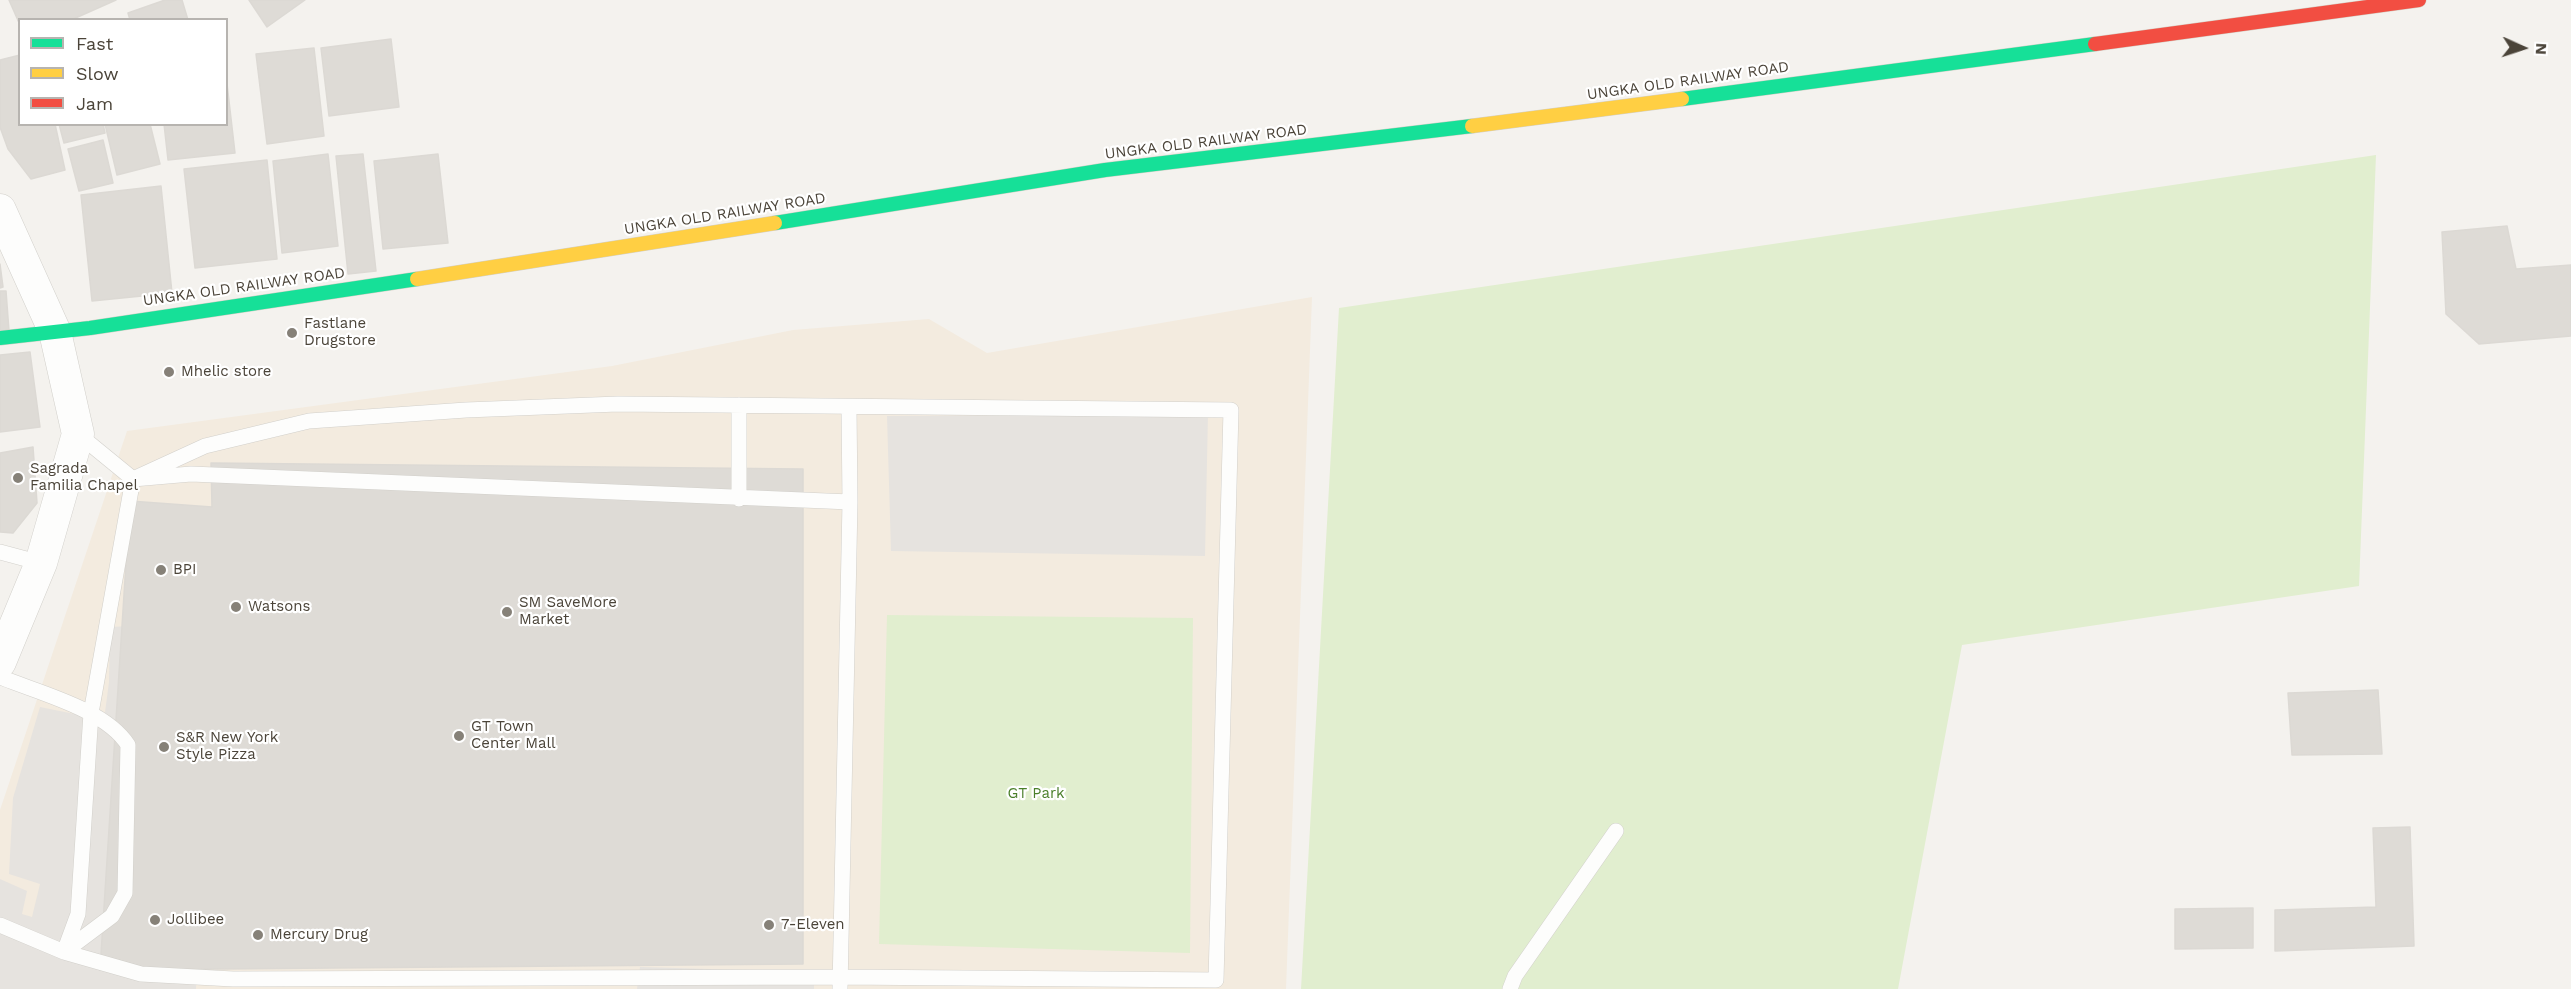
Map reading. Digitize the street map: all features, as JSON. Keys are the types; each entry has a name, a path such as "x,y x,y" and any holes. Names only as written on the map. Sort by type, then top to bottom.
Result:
{"street":[{"name":"UNGKA OLD RAILWAY ROAD","path":"0,338 55,332 528,262 1105,170 1614,108 2419,0"},
{"path":"0,210 55,332 78,434 41,563 0,662"}],"lane":[{"path":"0,925 64,952 141,974 233,979 840,983 1216,980 1231,410 618,404 466,410 309,421 206,446 133,479"},
{"path":"739,405 739,499"},
{"path":"840,983 849,408"},
{"path":"78,434 133,479 191,474 849,502"},
{"path":"64,952 78,914 91,713 133,479"},
{"path":"0,552 41,563"},
{"path":"0,677 91,713 122,736 128,745 125,893 112,916 64,952"},
{"path":"1510,989 1515,976 1616,831"}],"shaded area":[{"path":"1312,297 1286,989 0,989 0,810 127,431 612,366 793,330 929,319 987,353"},
{"path":"1208,414 1205,556 891,551 887,416"},
{"path":"131,626 197,965 196,989 0,989 0,879 27,891 22,914 32,917 40,884 9,874 13,798 40,707 104,720 109,682 110,627"},
{"path":"640,967 814,972 814,989 637,989"}],"green space":[{"path":"2376,155 2359,586 1962,645 1898,989 1301,989 1339,308"},
{"name":"GT Park","path":"887,615 1193,618 1190,953 879,944"}],"building":[{"path":"9,0 116,0 76,18 18,18 18,20"},
{"path":"165,0 182,0 187,18 129,18 128,13"},
{"path":"249,0 305,0 267,27"},
{"path":"391,39 399,107 329,116 321,48"},
{"path":"314,48 324,136 267,144 256,54"},
{"path":"18,56 18,126 55,126 65,170 31,179 8,149 0,127 0,60"},
{"path":"228,92 235,153 168,160 164,126 228,126"},
{"path":"60,126 103,126 105,133 64,143"},
{"path":"105,126 150,126 160,164 117,175"},
{"path":"103,140 113,183 79,191 68,149"},
{"path":"328,154 338,246 282,253 273,161"},
{"path":"363,154 376,271 348,274 336,156"},
{"path":"438,154 448,243 383,249 374,161"},
{"path":"267,160 277,259 195,268 184,169"},
{"path":"161,186 172,293 92,301 81,195"},
{"path":"2507,226 2516,269 2571,265 2571,336 2479,344 2446,314 2442,232"},
{"path":"0,264 3,287 0,288"},
{"path":"0,291 6,291 9,331 0,332"},
{"path":"30,352 40,427 0,432 0,355"},
{"name":"Sagrada Familia Chapel","path":"33,447 37,503 13,533 0,532 0,453"},
{"name":"GT Town Center Mall","path":"211,463 803,469 803,964 100,970 130,501 212,507"},
{"path":"2378,690 2382,754 2292,755 2288,693"},
{"path":"2410,827 2414,946 2275,951 2275,910 2376,907 2373,828"},
{"path":"2253,908 2253,948 2175,949 2175,909"}],"traffic: fast":[{"path":"1682,99 2095,44"},
{"path":"775,223 1105,170 1472,126"},
{"path":"0,338 90,328 417,279"}],"traffic: slow":[{"path":"1472,126 1682,99"},
{"path":"417,279 775,223"}],"traffic: jam":[{"path":"2095,44 2419,0"}],"place":[{"name":"Fastlane Drugstore","path":"292,333"},
{"name":"Mhelic store","path":"169,372"},
{"name":"Sagrada Familia Chapel","path":"18,478"},
{"name":"BPI","path":"161,570"},
{"name":"Watsons","path":"236,607"},
{"name":"SM SaveMore Market","path":"507,612"},
{"name":"GT Town Center Mall","path":"459,736"},
{"name":"S&R New York Style Pizza","path":"164,747"},
{"name":"Jollibee","path":"155,920"},
{"name":"7-Eleven","path":"769,925"},
{"name":"Mercury Drug","path":"258,935"}]}
